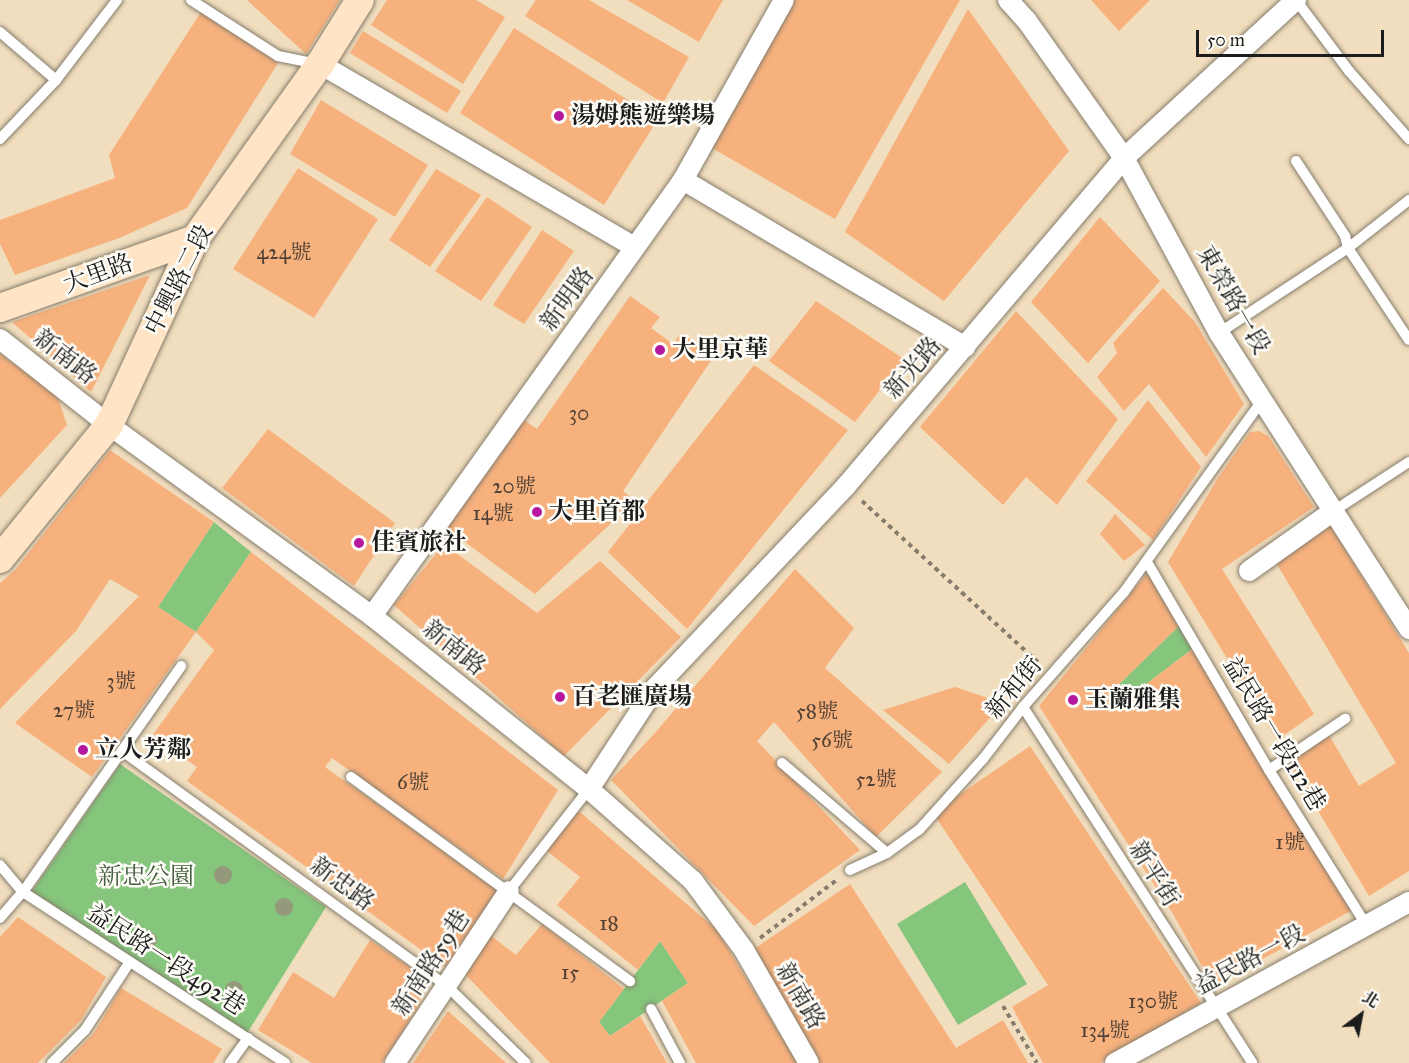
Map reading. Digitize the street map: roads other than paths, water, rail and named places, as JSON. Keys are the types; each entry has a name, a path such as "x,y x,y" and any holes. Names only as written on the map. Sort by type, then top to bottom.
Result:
{"street":[{"name":"中興路二段","path":"0,559 109,425 195,239 320,64 360,0"},
{"name":"新明路","path":"372,615 683,180 784,0"},
{"name":"東榮路一段","path":"1008,0 1028,21 1124,158 1219,333 1264,399 1332,512 1409,628"},
{"name":"新光路","path":"589,789 655,688 846,486 1124,158 1296,0"},
{"path":"320,64 635,247"},
{"path":"683,180 965,347"},
{"name":"大里路","path":"0,308 195,239"},
{"name":"新南路","path":"0,339 109,425 372,615 589,789 693,881 744,950 809,1063"},
{"path":"1249,571 1332,512"},
{"name":"新南路59巷","path":"396,1063 509,891"},
{"name":"益民路一段","path":"1115,1063 1409,902"}],"lane":[{"path":"0,139 56,80 117,0"},
{"path":"191,0 278,56 320,64"},
{"path":"1296,0 1349,71 1409,139"},
{"path":"0,32 56,80"},
{"path":"1296,161 1345,236 1348,248 1409,340"},
{"path":"1219,333 1348,248 1409,200"},
{"name":"新和街","path":"850,870 887,853 919,830 983,759 1023,707 1147,562 1264,399"},
{"path":"1332,512 1409,462"},
{"name":"益民路一段112巷","path":"1147,562 1269,770 1367,926"},
{"path":"0,918 23,892 181,666"},
{"name":"新平街","path":"1023,707 1252,1063"},
{"path":"1269,770 1345,719"},
{"name":"新忠路","path":"122,751 447,986 526,1063"},
{"path":"782,763 887,853"},
{"path":"351,777 630,981"},
{"name":"新南路59巷","path":"509,891 589,789"},
{"name":"益民路一段492巷","path":"0,865 23,892 285,1063"},
{"path":"52,1063 85,1030 129,963"},
{"path":"651,1009 680,1063"},
{"path":"230,1063 248,1038"}],"place":[{"name":"湯姆熊遊樂場","path":"559,116"},
{"name":"大里京華","path":"660,350"},
{"name":"大里首都","path":"537,512"},
{"name":"佳賓旅社","path":"359,543"},
{"name":"百老匯廣場","path":"560,697"},
{"name":"玉蘭雅集","path":"1073,700"},
{"name":"立人芳鄰","path":"83,750"}],"park label":[{"name":"新忠公園","path":"146,877"}]}
